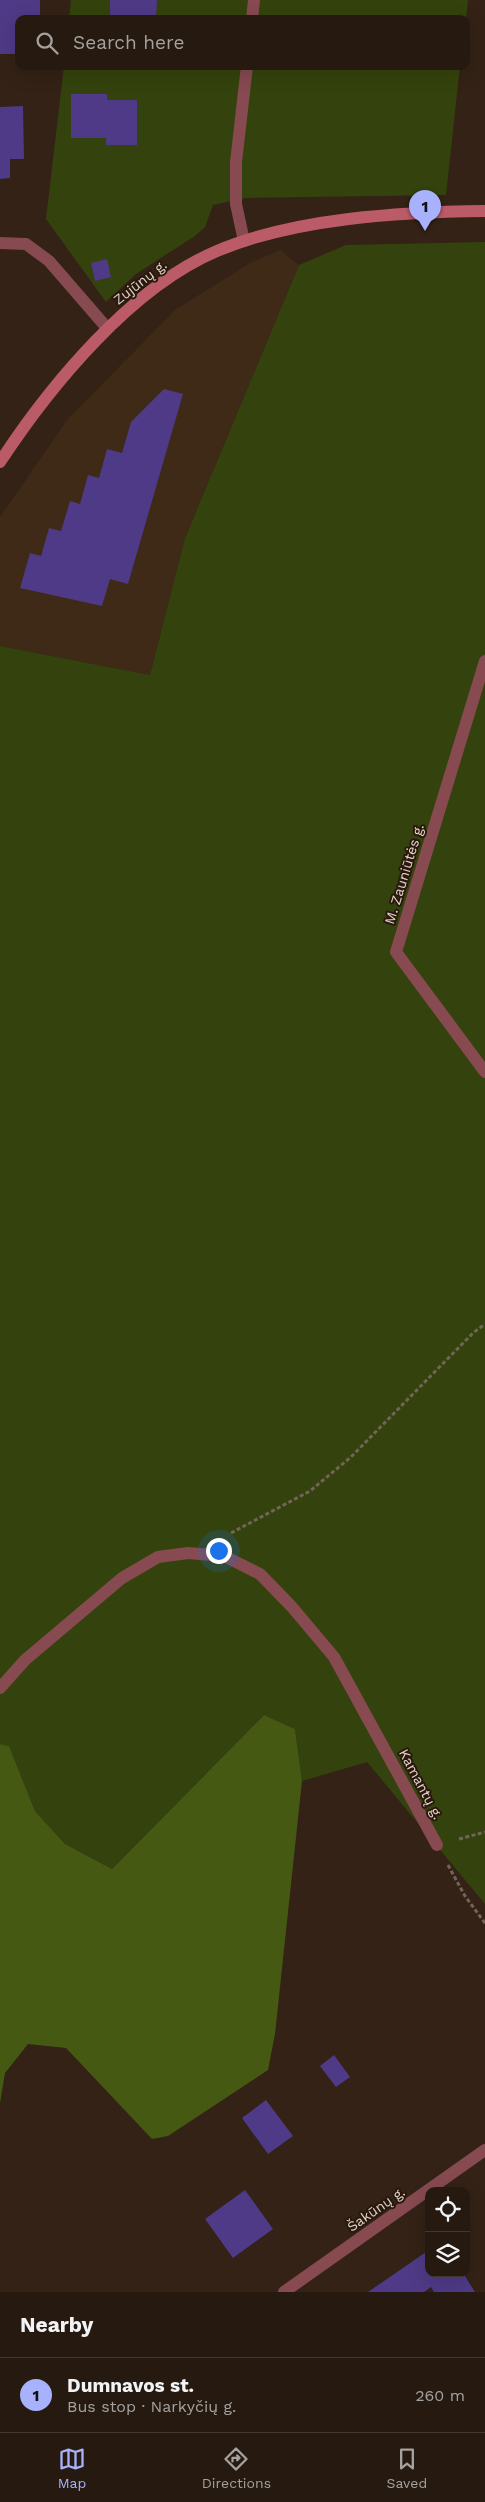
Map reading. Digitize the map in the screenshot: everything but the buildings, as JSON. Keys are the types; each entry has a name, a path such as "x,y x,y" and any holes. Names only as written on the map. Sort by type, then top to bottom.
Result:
{"main road":[{"name":"Zujūnų g.","path":"0,462 50,396 107,328 172,274 216,251 290,228 359,218 485,211"}],"street":[{"path":"252,15 254,0"},
{"path":"244,241 236,204 236,162 247,70"},
{"path":"0,243 26,244 50,261 107,328"},
{"name":"M. Zauniūtės g.","path":"485,661 396,952 485,1072"},
{"name":"Kamantų g.","path":"0,1688 25,1660 122,1578 158,1557 188,1553 224,1556 260,1574 292,1607 334,1657 437,1845"},
{"name":"Šakūnų g.","path":"284,2292 485,2150"}],"path":[{"path":"230,1534 310,1491 351,1457 473,1333 485,1324"},
{"path":"437,1845 465,1896 485,1923"}],"shaded area":[{"path":"280,250 299,265 185,538 150,675 0,646 0,517 67,420 175,310 250,263"}],"green space":[{"path":"71,0 468,0 466,15 69,15"},
{"path":"64,70 460,70 446,195 245,198 213,205 205,227 195,236 136,274 106,302 46,219"},
{"path":"485,242 485,1904 367,1762 302,1781 295,1729 264,1715 112,1869 65,1844 35,1811 9,1746 0,1744 0,646 150,675 185,538 299,265 346,245"},
{"path":"264,1715 295,1729 302,1781 275,2034 268,2070 168,2136 152,2139 66,2048 28,2044 5,2073 0,2103 0,1744 9,1746 35,1811 65,1844 112,1869"}],"place":[{"name":"Dumnavos st.","path":"425,231"}]}
